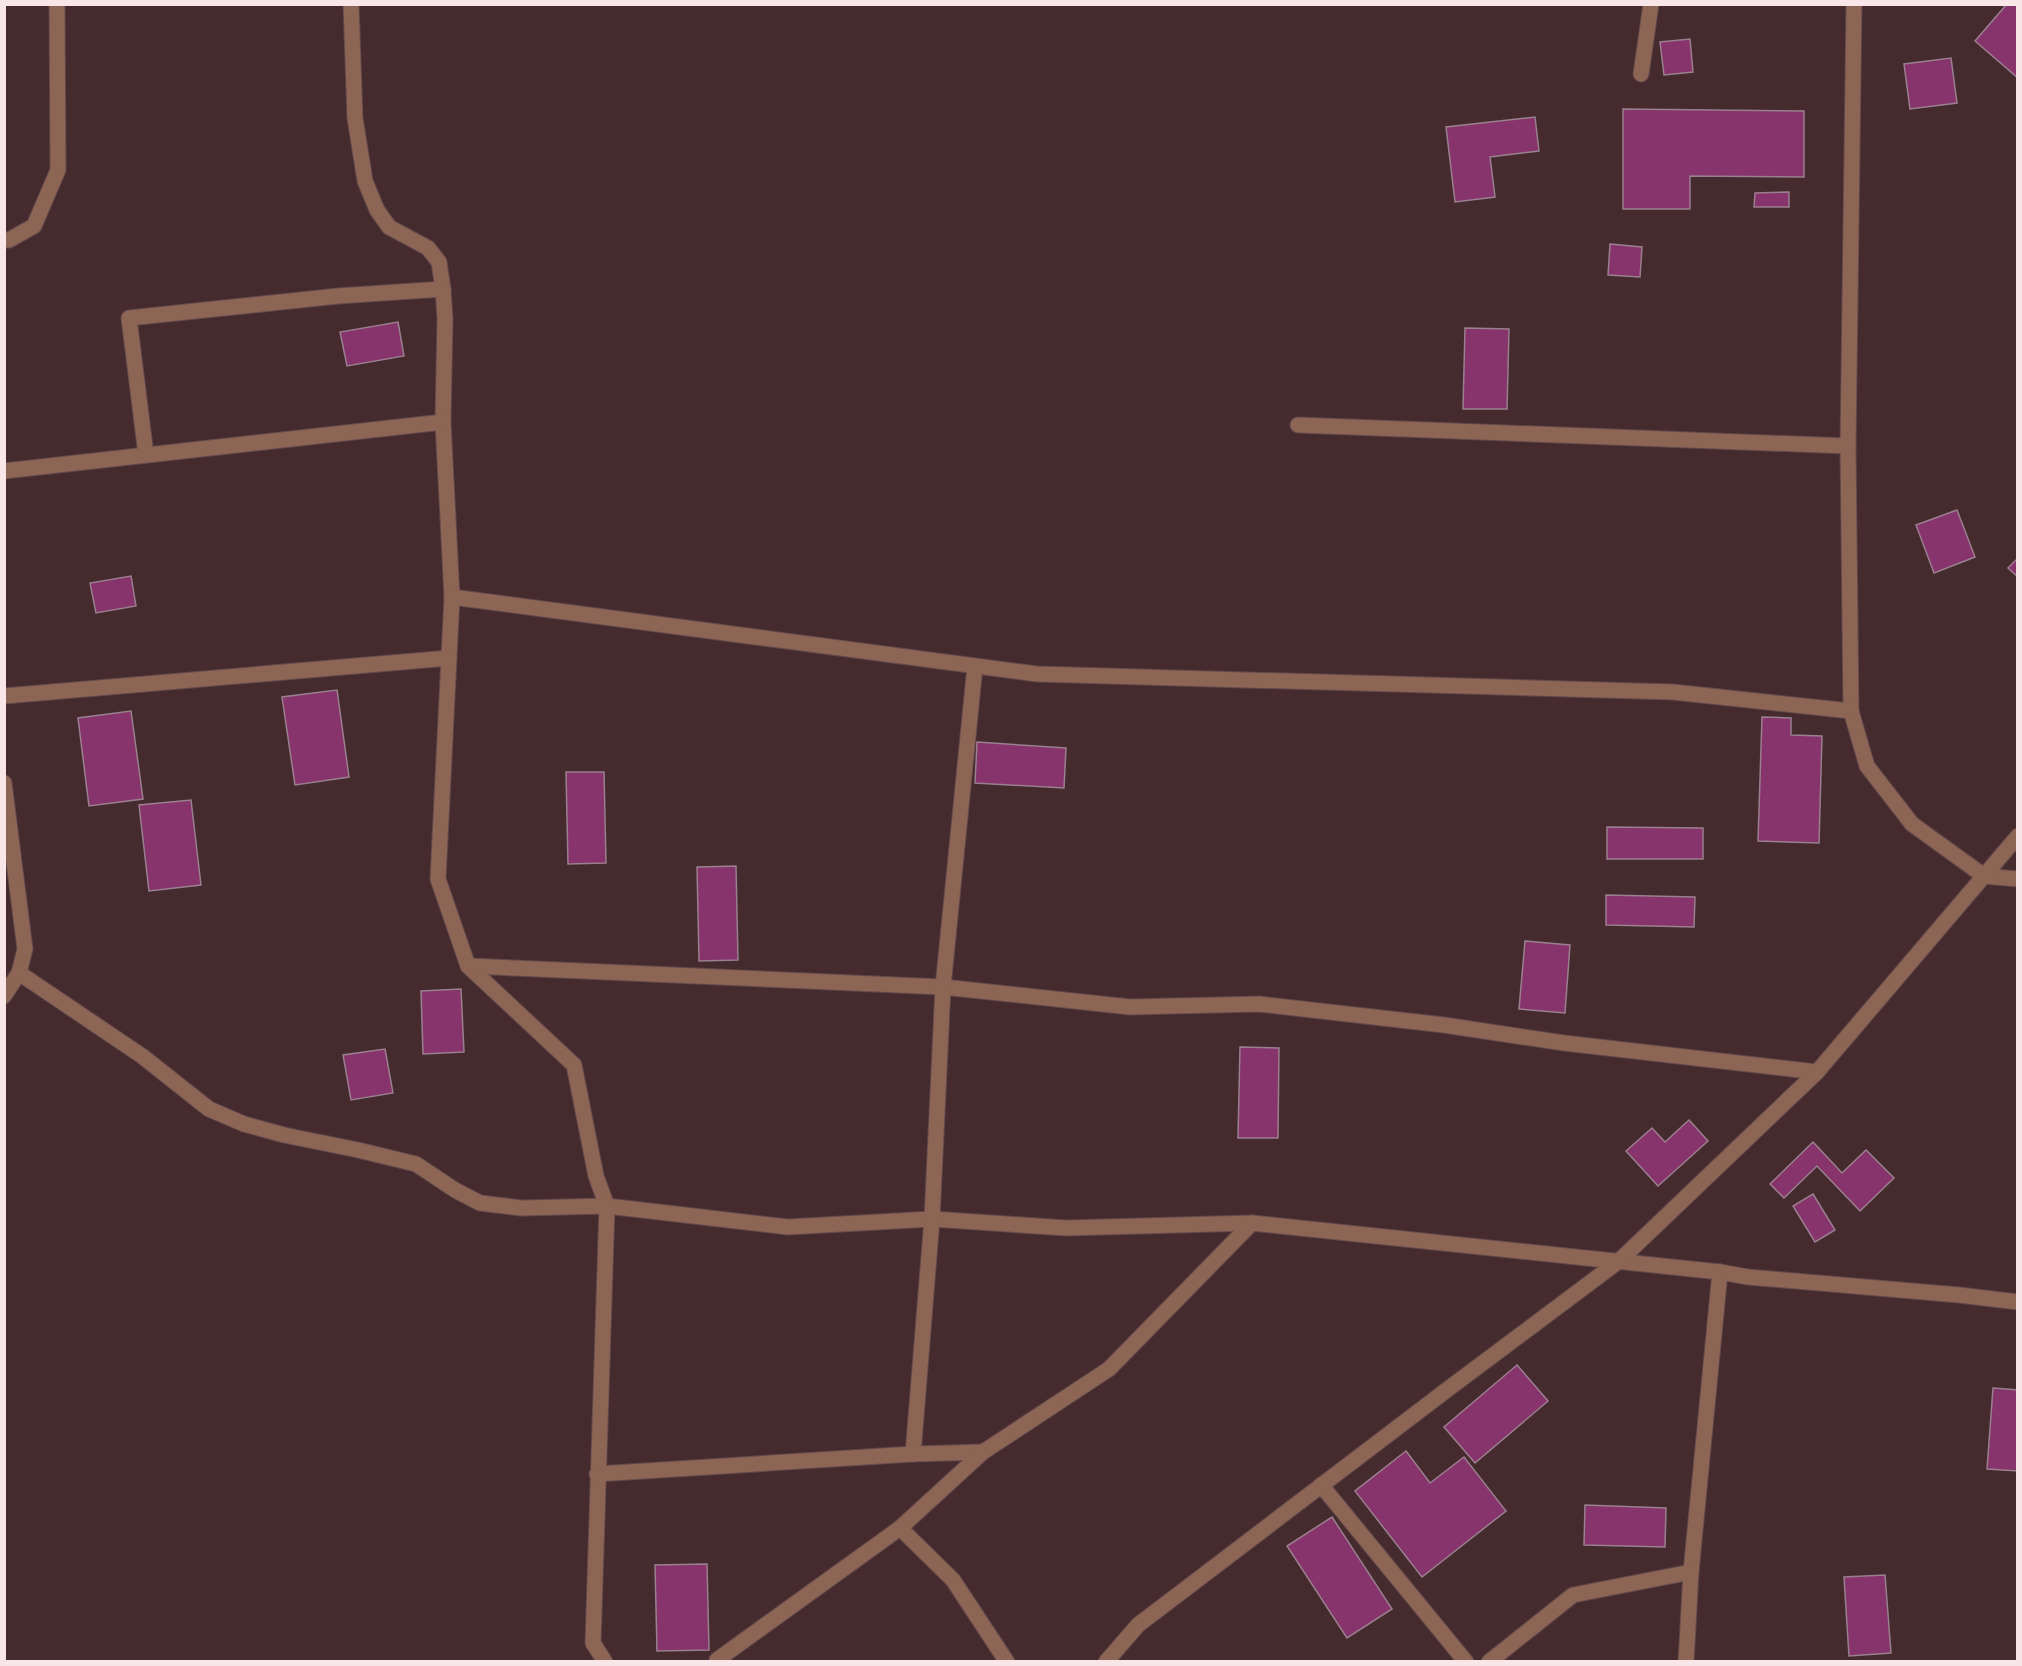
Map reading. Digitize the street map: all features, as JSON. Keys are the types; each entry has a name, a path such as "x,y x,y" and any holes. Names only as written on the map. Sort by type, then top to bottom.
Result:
{"street":[{"path":"4,240 9,240 34,226 58,170 57,4"},
{"path":"351,4 356,118 365,182 377,210 388,227 428,248 439,261 443,289 445,320 443,422 452,597 438,879 468,966 574,1065 596,1176 607,1206 593,1643 605,1662"},
{"path":"1641,74 1651,4"},
{"path":"1854,4 1848,446 1851,711 1867,766 1912,824 1984,876 2018,879"},
{"path":"146,455 129,318 338,296 443,289"},
{"path":"4,471 443,422"},
{"path":"1298,425 1848,446"},
{"path":"452,597 1049,674 1673,692 1851,711"},
{"path":"4,696 449,658"},
{"path":"913,1454 932,1219 943,987 975,666"},
{"path":"4,783 25,949 19,973 4,996"},
{"path":"1106,1662 1138,1625 1619,1262 1817,1072 2018,836"},
{"path":"468,966 943,987 1130,1007 1259,1004 1444,1025 1564,1043 1817,1072"},
{"path":"19,973 142,1056 209,1109 244,1124 284,1135 416,1164 454,1190 480,1203 521,1208 607,1206 788,1227 932,1219 1066,1228 1252,1223 1719,1272 1748,1277 2018,1302"},
{"path":"714,1661 900,1528 983,1452 1108,1369 1252,1223"},
{"path":"1686,1662 1691,1572 1719,1272"},
{"path":"597,1474 913,1454 983,1452"},
{"path":"1321,1485 1466,1662"},
{"path":"900,1528 953,1580 1007,1662"},
{"path":"1489,1662 1573,1595 1691,1572"}],"building":[{"path":"2007,4 2018,4 2018,78 1975,41"},
{"path":"1690,39 1693,72 1664,75 1660,42"},
{"path":"1951,58 1957,103 1910,109 1904,64"},
{"path":"1623,109 1804,111 1804,177 1690,176 1690,209 1623,209"},
{"path":"1535,117 1539,151 1490,157 1495,197 1455,202 1446,127"},
{"path":"1789,192 1789,207 1754,207 1755,193"},
{"path":"1610,244 1642,247 1640,277 1608,275"},
{"path":"398,322 404,356 347,366 340,332"},
{"path":"1465,328 1509,329 1507,409 1463,409"},
{"path":"1957,510 1975,557 1934,573 1916,525"},
{"path":"2018,558 2018,577 2008,568"},
{"path":"131,576 136,606 96,613 90,583"},
{"path":"337,690 349,777 295,785 282,697"},
{"path":"131,711 143,799 89,806 78,718"},
{"path":"1762,717 1791,718 1791,735 1822,736 1819,843 1758,841"},
{"path":"977,742 1066,748 1064,788 975,783"},
{"path":"566,772 604,772 606,863 568,864"},
{"path":"191,800 201,885 149,891 139,805"},
{"path":"1607,827 1703,828 1703,859 1607,859"},
{"path":"736,866 738,960 699,961 697,867"},
{"path":"1606,895 1695,897 1694,927 1606,925"},
{"path":"1525,941 1570,945 1565,1013 1519,1009"},
{"path":"461,989 464,1052 423,1054 421,991"},
{"path":"1240,1047 1279,1048 1278,1138 1238,1138"},
{"path":"385,1049 393,1093 351,1100 343,1055"},
{"path":"1689,1120 1708,1141 1658,1186 1626,1151 1652,1128 1665,1142"},
{"path":"1813,1142 1842,1173 1866,1150 1894,1178 1860,1211 1817,1166 1784,1198 1770,1184"},
{"path":"1813,1194 1835,1230 1815,1242 1793,1206"},
{"path":"1517,1365 1548,1401 1475,1463 1444,1427"},
{"path":"1993,1388 2018,1390 2018,1471 1987,1469"},
{"path":"1406,1451 1430,1483 1464,1457 1506,1511 1422,1577 1355,1491"},
{"path":"1585,1505 1666,1508 1665,1547 1584,1545"},
{"path":"1332,1517 1392,1609 1347,1638 1287,1546"},
{"path":"707,1564 709,1650 657,1651 655,1565"},
{"path":"1885,1575 1891,1653 1849,1656 1844,1577"}]}
